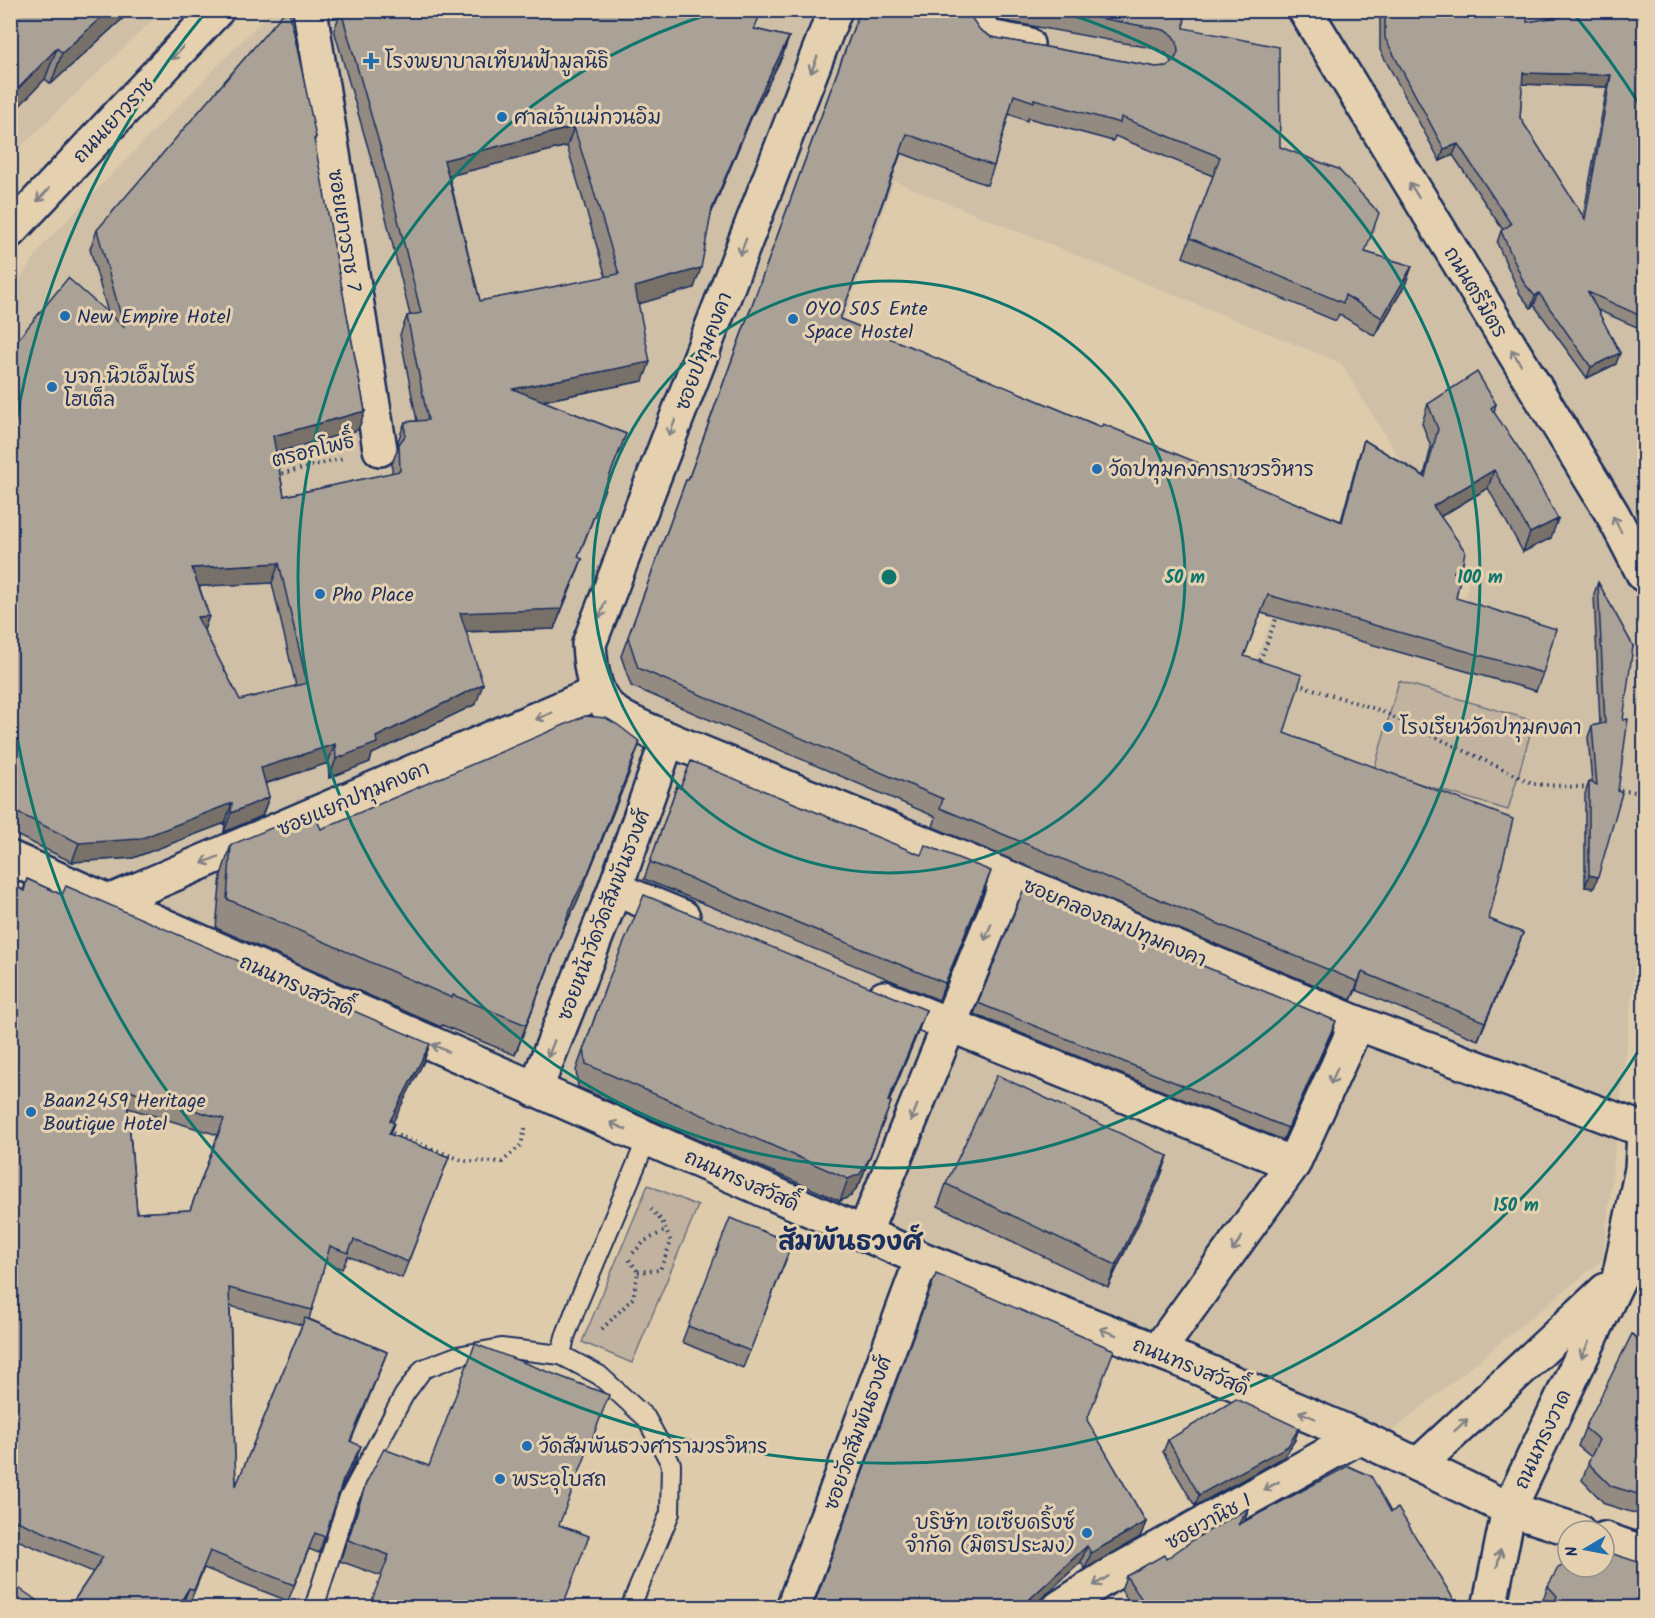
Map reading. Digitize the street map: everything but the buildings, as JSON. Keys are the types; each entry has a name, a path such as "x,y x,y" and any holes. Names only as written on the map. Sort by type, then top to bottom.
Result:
{"street":[{"name":"ถนนเยาวราช","path":"10,231 217,10"},
{"name":"ซอยเยาวราช 7","path":"310,10 380,449"},
{"name":"ซอยปทุมคงคา","path":"597,693 590,670 589,644 835,10"},
{"path":"974,10 974,18 988,37 1059,50"},
{"name":"ถนนตรีมิตร","path":"1305,10 1613,515 1644,575"},
{"name":"ซอยคลองถมปทุมคงคา","path":"597,693 610,710 668,739 1357,1023 1644,1132"},
{"name":"ซอยแยกปทุมคงคา","path":"110,903 597,693"},
{"name":"ซอยหน้าวัดวัดสัมพันธวงศ์","path":"535,1090 615,889 668,739"},
{"name":"ถนนทรงสวัสดิ์","path":"10,858 922,1259 1158,1351 1359,1437 1509,1509 1556,1524"},
{"path":"864,1234 1009,878"},
{"path":"615,889 710,928"},
{"path":"852,985 1293,1164"},
{"path":"1158,1351 1293,1164 1357,1023"},
{"name":"ถนนทรงวาด","path":"1489,1608 1509,1509 1619,1278 1643,1170 1644,1132"},
{"name":"ซอยวัดสัมพันธวงศ์","path":"793,1608 922,1259"},
{"path":"1418,1464 1619,1278"},
{"name":"ซอยวานิช 1","path":"1059,1608 1105,1578 1359,1437"},
{"path":"1616,1543 1644,1552"}],"lane":[{"path":"561,1355 578,1303 647,1139"},
{"path":"314,1608 348,1500 398,1406 423,1369 457,1356 501,1348 561,1355 598,1375 646,1418 671,1464 670,1513 630,1608"}],"path":[{"name":"ตรอกโพธิ์","path":"276,476 380,449"},
{"path":"1256,671 1280,611"},
{"path":"1289,682 1379,711 1534,784 1591,788"},
{"path":"1614,790 1636,792"},
{"path":"376,1126 465,1161 502,1162 521,1145 535,1090"},
{"path":"625,1192 642,1199 662,1221 672,1242 660,1270 638,1272"},
{"path":"628,1258 645,1241 666,1230"}],"shaded area":[{"path":"11,11 162,11 11,156"},
{"path":"271,11 1644,11 1644,859 1641,912 1603,1259 1391,1432 983,1270 244,948 11,840 11,292 44,244","holes":["894,181 1341,363 1470,575 1464,608 1297,559 1191,817 726,638"]},
{"path":"1399,681 1534,721 1508,810 1374,770"},
{"path":"648,1185 698,1206 632,1363 582,1342"}],"place":[{"name":"โรงพยาบาลเทียนฟ้ามูลนิธิ","path":"371,61"},
{"name":"ศาลเจ้าแม่กวนอิม","path":"502,117"},
{"name":"New Empire Hotel","path":"65,316"},
{"name":"OYO 505 Ente Space Hostel","path":"793,319"},
{"name":"บจก.นิวเอ็มไพร์ โฮเต็ล","path":"52,387"},
{"name":"วัดปทุมคงคาราชวรวิหาร","path":"1097,469"},
{"name":"Pho Place","path":"320,594"},
{"name":"โรงเรียนวัดปทุมคงคา","path":"1388,727"},
{"name":"Baan2459 Heritage Boutique Hotel","path":"31,1112"},
{"name":"วัดสัมพันธวงศารามวรวิหาร","path":"527,1446"},
{"name":"พระอุโบสถ","path":"500,1479"},
{"name":"บริษัท เอเซียดริ้งซ์ จำกัด (มิตรประมง)","path":"1087,1533"}],"district":[{"name":"สัมพันธวงศ์","path":"850,1241"}]}
